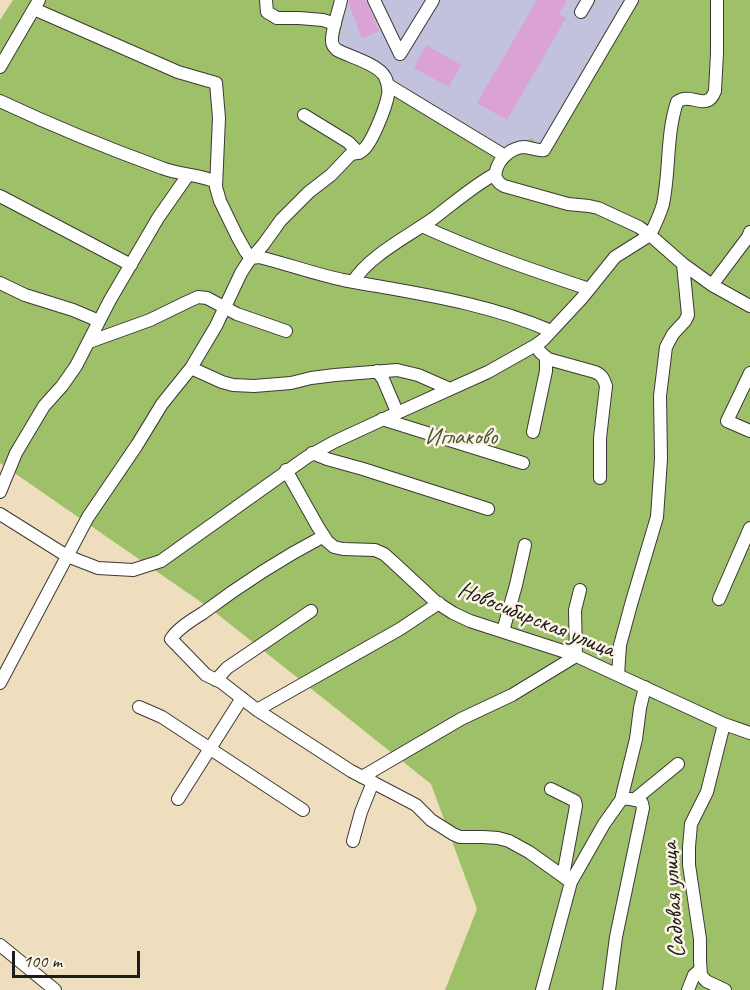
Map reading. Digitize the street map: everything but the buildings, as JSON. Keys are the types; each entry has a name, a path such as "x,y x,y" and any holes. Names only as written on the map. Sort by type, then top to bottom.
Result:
{"street":[{"path":"266,0 267,12 277,18 323,20 335,24"},
{"path":"0,684 88,517 162,405 191,368 216,326 241,273 251,258 280,220 300,200 331,175 351,154 359,153 369,144 384,110 388,85 384,75 377,69 337,50 334,46 332,41 341,0"},
{"path":"375,0 400,54 433,0"},
{"path":"581,12 588,0"},
{"path":"353,282 360,272 381,253 495,174 500,162 513,150 528,147 544,150 632,0"},
{"path":"0,513 67,556 98,568 133,570 161,561 312,453 488,372 536,345 589,289 615,257 650,235 663,203 668,150 677,102 682,98 708,101 716,91 717,0"},
{"path":"0,67 36,4 178,72 216,83 219,118 216,182 220,201 251,258"},
{"path":"388,85 505,156"},
{"path":"0,101 82,138 169,171 216,182"},
{"path":"304,115 348,142 359,153"},
{"path":"495,174 496,179 504,186 568,204 598,208 639,227 682,264 712,285 750,306"},
{"path":"0,492 16,453 44,406 69,377 158,218 188,175"},
{"path":"0,196 131,265"},
{"path":"422,226 522,267 589,289"},
{"path":"712,285 750,232"},
{"path":"251,258 259,257 353,282 471,304 551,331"},
{"path":"618,675 620,645 657,517 661,459 660,396 664,363 669,340 686,321 688,315 682,264"},
{"path":"0,283 25,295 99,321"},
{"path":"89,342 150,320 198,297 207,298 251,320 286,331"},
{"path":"536,345 546,357 595,372 604,379 606,386 600,438 600,478"},
{"path":"533,432 546,371 546,357"},
{"path":"191,368 222,382 254,386 397,370 409,372 450,389"},
{"path":"377,371 383,379 397,412"},
{"path":"750,373 727,421 750,432"},
{"path":"382,419 524,463"},
{"path":"312,453 488,509"},
{"path":"286,470 324,536 251,578 173,635 171,639 206,675 368,780 416,805 431,820 453,834 460,837 498,838 509,841 567,879"},
{"path":"719,599 750,528"},
{"name":"Новосибирская улица","path":"324,536 334,547 375,550 384,554 439,603 470,621 576,656 724,724 750,733"},
{"path":"503,632 525,545"},
{"path":"353,841 368,780 461,719 512,694 576,656 574,623 580,590"},
{"path":"257,710 400,629 439,603"},
{"path":"216,680 227,668 311,611"},
{"path":"567,879 622,798 636,740 645,687"},
{"path":"178,799 242,699"},
{"path":"139,707 162,717 303,810"},
{"name":"Садовая улица","path":"700,970 700,939 689,865 690,834 692,824 707,792 724,724"},
{"path":"634,800 678,764"},
{"path":"542,990 567,879 576,806 574,801 551,789"},
{"path":"609,990 616,937 643,808 642,803 622,798"},
{"path":"0,945 55,990"},
{"path":"688,990 694,975 700,970 706,981 725,990"}],"shaded area":[{"path":"347,0 630,0 543,148 510,152 393,86 337,46"}],"green space":[{"name":"Иглаково","path":"13,0 347,0 338,46 390,73 393,86 510,152 531,138 543,148 630,0 750,0 750,990 445,990 477,909 431,784 211,609 0,463 0,20"}]}
